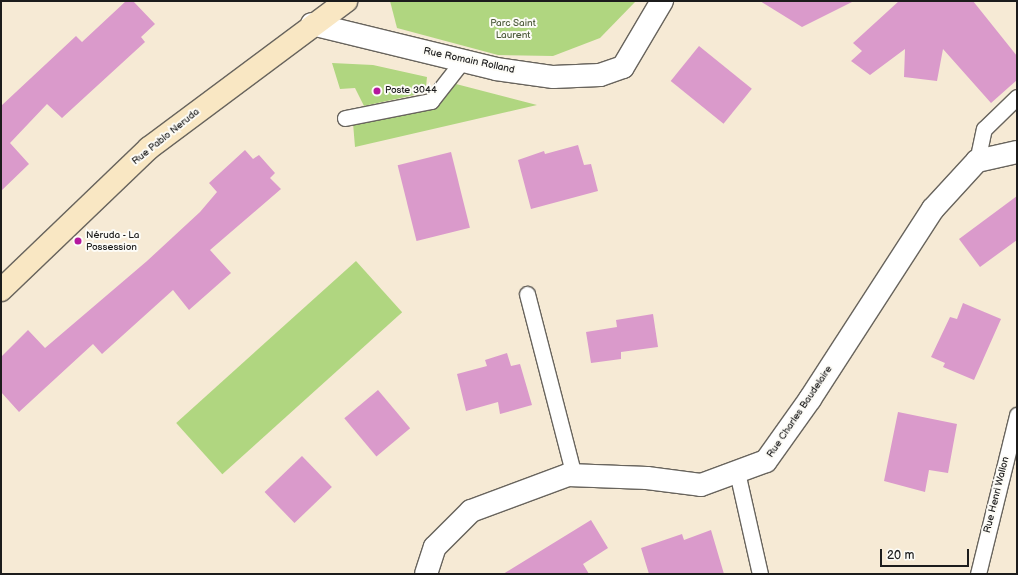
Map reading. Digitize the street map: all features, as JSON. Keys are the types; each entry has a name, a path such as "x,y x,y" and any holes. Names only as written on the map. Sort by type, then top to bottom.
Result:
{"main road":[{"name":"Rue Pablo Neruda","path":"1,290 149,148 312,24 346,1"}],"street":[{"name":"Rue Romain Rolland","path":"312,24 496,69 553,77 600,75 623,67 662,1"},
{"path":"976,161 1017,152"},
{"name":"Rue Charles Baudelaire","path":"426,574 435,547 471,511 568,475 647,478 701,485 766,461 810,399 933,209 976,161"}],"lane":[{"path":"345,118 431,101 463,60"},
{"path":"976,161 984,129 1017,97"},
{"path":"527,294 574,476"},
{"name":"Rue Henri Wallon","path":"978,574 1017,415"},
{"path":"737,472 760,574"}],"green space":[{"name":"Parc Saint Laurent","path":"390,1 636,1 600,38 553,56 498,55 397,28"},
{"path":"332,63 373,65 427,77 426,87 419,94 364,106 355,88 340,89"},
{"path":"456,84 537,105 355,147 353,123 424,111 440,102"},
{"path":"356,261 402,312 222,474 176,423"}],"building":[{"path":"126,1 133,1 155,24 141,37 145,42 62,118 47,104 10,143 29,164 1,191 1,106 76,36 82,42"},
{"path":"760,1 854,1 802,27"},
{"path":"899,1 973,1 1017,56 1017,80 991,103 943,49 937,81 904,77 905,49 870,75 851,61 862,51 853,43"},
{"path":"699,46 752,89 724,124 671,81"},
{"path":"578,145 584,165 591,164 598,191 531,209 518,160 544,151 545,154"},
{"path":"245,150 253,159 259,155 275,173 270,178 281,189 210,250 231,273 189,310 173,290 102,354 93,344 19,412 1,392 1,357 28,330 45,348 147,261 200,212 217,192 209,183"},
{"path":"451,152 470,228 417,241 398,165"},
{"path":"1017,196 1017,240 980,267 959,239"},
{"path":"963,303 1001,319 974,380 943,367 945,363 931,357 950,317 957,319"},
{"path":"653,314 658,347 621,352 621,359 591,363 586,332 617,327 616,320"},
{"path":"507,353 511,366 520,364 532,405 500,414 498,402 466,411 457,374 487,366 485,360"},
{"path":"378,390 410,428 376,457 344,418"},
{"path":"898,412 957,424 948,473 929,470 925,492 884,481"},
{"path":"302,456 332,487 294,523 265,492"},
{"path":"591,520 608,548 583,564 589,574 503,574"},
{"path":"711,530 724,574 649,574 641,548 682,534 684,540"}],"place":[{"name":"Poste 3044","path":"377,91"},
{"name":"Néruda - La Possession","path":"78,241"}]}
